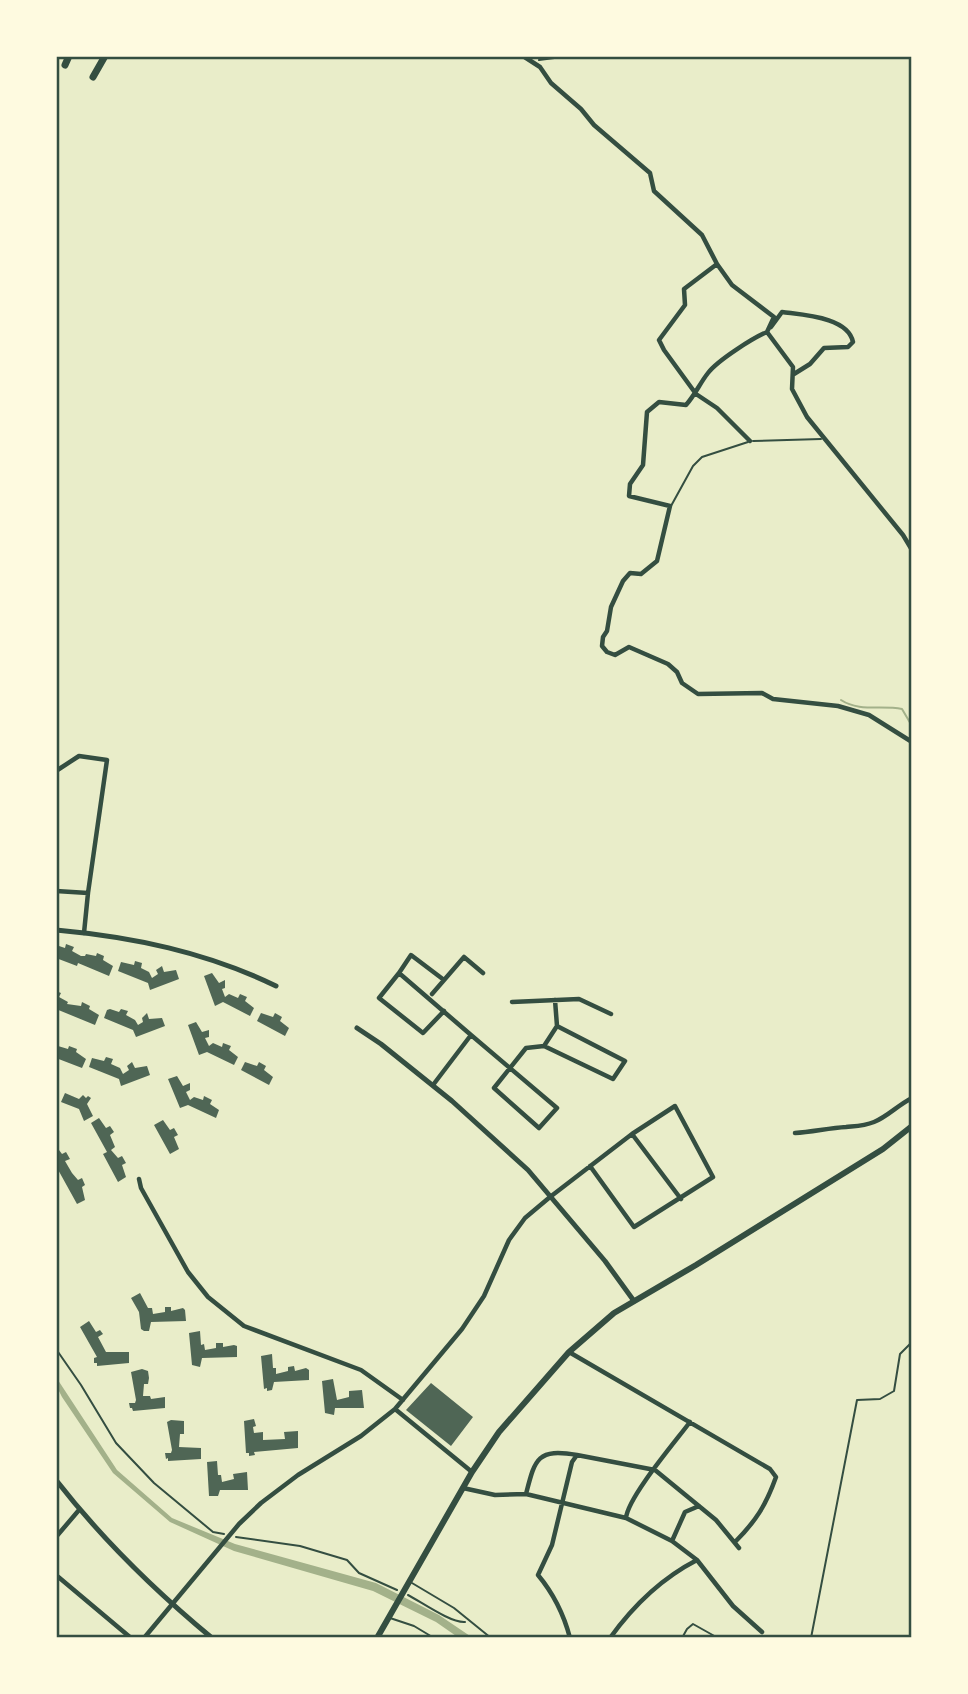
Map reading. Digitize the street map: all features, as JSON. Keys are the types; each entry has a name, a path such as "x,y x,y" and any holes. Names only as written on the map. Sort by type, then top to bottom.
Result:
{"highway":[{"path":"65,65 69,56"},
{"path":"93,77 104,56"}],"main road":[{"path":"377,1638 472,1472 499,1432 569,1352 614,1312 696,1265 883,1149 912,1126"}],"street":[{"path":"523,56 540,67 551,83 616,145 650,173 654,191 702,236 717,264 739,293 774,317 768,332"},
{"path":"717,264 684,289 685,305 659,340 696,394 717,408 750,442"},
{"path":"794,374 810,364 824,348 848,346 853,342 851,335 827,320 782,312 768,332 758,336 710,370 686,405 659,402 647,412 643,465 630,484 629,496 670,506 657,561 641,574 631,573 623,581 613,600 602,646 615,655 629,647 654,657 668,664 677,672 682,682 698,694 762,693 773,699 838,706 869,715 912,742"},
{"path":"768,332 793,366 792,389 807,417 904,535 912,550"},
{"path":"56,771 79,756 107,760 84,933"},
{"path":"56,891 88,893"},
{"path":"56,930 149,942 210,958 276,985"},
{"path":"444,981 411,955 379,998 423,1033 444,1011"},
{"path":"432,994 464,957 483,973"},
{"path":"399,973 471,1035 510,1068 557,1108 539,1128 494,1088 510,1068 526,1048 544,1046 613,1079 625,1060 557,1026"},
{"path":"512,1002 579,999 611,1014"},
{"path":"544,1046 557,1026 555,1000"},
{"path":"357,1028 433,1085 528,1170 605,1261 634,1301"},
{"path":"433,1085 471,1035"},
{"path":"795,1133 855,1128 876,1122 897,1105 912,1098"},
{"path":"144,1638 239,1524 261,1503 298,1475 362,1436 395,1409 462,1329 484,1296 509,1240 525,1218 550,1197 590,1166 632,1134 675,1106 713,1177 634,1227 590,1166"},
{"path":"632,1134 681,1199"},
{"path":"139,1180 188,1272 208,1297 244,1326 361,1370 403,1400"},
{"path":"569,1352 770,1469 776,1477 754,1523 735,1542"},
{"path":"395,1409 472,1472"},
{"path":"626,1518 635,1496 690,1422"},
{"path":"526,1494 537,1459 548,1452 655,1470 716,1520 739,1548"},
{"path":"570,1638 563,1615 538,1575 552,1545 572,1462 577,1455"},
{"path":"56,1480 103,1537 173,1605 212,1638"},
{"path":"463,1488 495,1495 526,1494 626,1518 672,1541 697,1560 733,1606 762,1632"},
{"path":"672,1541 685,1512 699,1506"},
{"path":"56,1537 79,1510"},
{"path":"610,1638 646,1596 680,1569 697,1560"},
{"path":"56,1575 131,1638"}],"lane":[{"path":"670,506 693,466 702,457 750,442 824,439"},
{"path":"811,1638 857,1400 880,1399 894,1391 900,1354 912,1342"},
{"path":"408,1584 454,1608 491,1638"},
{"path":"390,1615 433,1638"},
{"path":"682,1638 693,1624 718,1638"}],"path":[{"path":"536,61 547,57 570,56"}],"shaded area":[{"path":"56,1377 117,1470 172,1518 235,1544 376,1583 439,1615 473,1638 459,1638 436,1622 373,1591 234,1551 170,1522 113,1473 62,1397 56,1385"}],"building":[{"path":"66,944 74,947 72,951 81,956 96,956 97,953 104,956 103,960 113,966 109,976 78,963 77,966 56,958 56,945 65,948"},
{"path":"135,961 142,963 141,968 149,972 152,978 162,966 164,972 176,970 179,979 150,990 148,983 118,971 121,962 134,965"},
{"path":"212,973 219,983 225,980 225,988 222,989 225,997 229,994 238,998 240,994 247,997 245,1001 254,1008 250,1016 223,1002 215,1006 204,976"},
{"path":"56,991 61,993 59,997 68,1002 67,1004 81,1006 82,1002 90,1006 89,1009 99,1015 95,1025 56,1009"},
{"path":"110,1009 128,1011 126,1015 138,1025 143,1022 142,1018 147,1013 149,1019 162,1018 165,1026 136,1037 133,1030 104,1018"},
{"path":"261,1013 273,1017 275,1013 282,1017 280,1021 289,1028 285,1036 257,1021"},
{"path":"196,1022 202,1032 209,1030 209,1037 205,1038 209,1046 213,1043 222,1047 223,1043 231,1046 229,1050 238,1057 234,1065 207,1052 199,1055 188,1025"},
{"path":"58,1046 77,1049 76,1052 86,1059 82,1068 56,1058"},
{"path":"106,1057 113,1059 111,1064 120,1068 123,1074 129,1070 127,1066 132,1062 135,1068 147,1066 150,1075 121,1086 119,1079 89,1067 92,1058 104,1061"},
{"path":"245,1062 257,1066 259,1062 266,1066 264,1070 273,1077 269,1085 241,1070"},
{"path":"177,1076 183,1086 190,1083 190,1090 186,1092 190,1100 194,1097 203,1100 204,1096 212,1100 210,1104 219,1110 216,1118 188,1105 180,1108 168,1079"},
{"path":"65,1093 79,1099 83,1095 91,1098 87,1104 93,1116 84,1121 79,1109 61,1102"},
{"path":"99,1118 106,1128 110,1126 114,1132 110,1135 115,1147 111,1150 118,1158 122,1156 126,1163 122,1165 126,1177 118,1182 103,1154 107,1152 91,1123"},
{"path":"163,1120 170,1130 174,1128 178,1135 174,1137 179,1149 170,1154 154,1125"},
{"path":"56,1146 62,1154 66,1152 70,1159 65,1161 72,1173 78,1180 82,1178 85,1185 82,1187 85,1200 77,1204 56,1166"},
{"path":"140,1293 148,1308 152,1308 153,1314 165,1312 165,1307 171,1307 171,1311 183,1308 186,1321 151,1322 149,1331 144,1331 141,1329 139,1312 131,1298"},
{"path":"89,1321 96,1332 100,1330 103,1334 98,1337 106,1352 129,1352 129,1363 97,1366 97,1363 94,1363 94,1358 97,1357 80,1327"},
{"path":"200,1331 201,1345 204,1344 205,1350 216,1348 216,1343 223,1343 223,1347 234,1345 237,1346 237,1357 202,1358 200,1367 192,1365 189,1333"},
{"path":"272,1354 276,1374 288,1371 288,1367 294,1366 295,1371 306,1368 309,1370 309,1380 274,1382 272,1390 264,1389 261,1356"},
{"path":"142,1369 148,1371 149,1378 148,1384 144,1384 143,1396 150,1396 151,1399 165,1397 165,1408 133,1411 130,1408 129,1403 135,1403 136,1400 131,1372"},
{"path":"333,1379 337,1400 349,1397 349,1391 362,1390 364,1408 335,1408 334,1415 325,1413 322,1381"},
{"path":"431,1383 473,1417 451,1446 406,1410"},
{"path":"254,1419 254,1433 263,1432 263,1440 285,1439 284,1432 298,1431 298,1448 254,1452 255,1455 249,1456 249,1453 246,1453 244,1421"},
{"path":"184,1421 184,1434 180,1434 179,1447 201,1448 201,1459 166,1459 165,1453 171,1453 172,1450 167,1422"},
{"path":"217,1461 218,1475 221,1475 222,1482 234,1479 233,1474 247,1472 248,1490 220,1490 218,1496 209,1496 207,1462"}],"waterway":[{"path":"841,700 855,706 902,709 912,726"}]}
